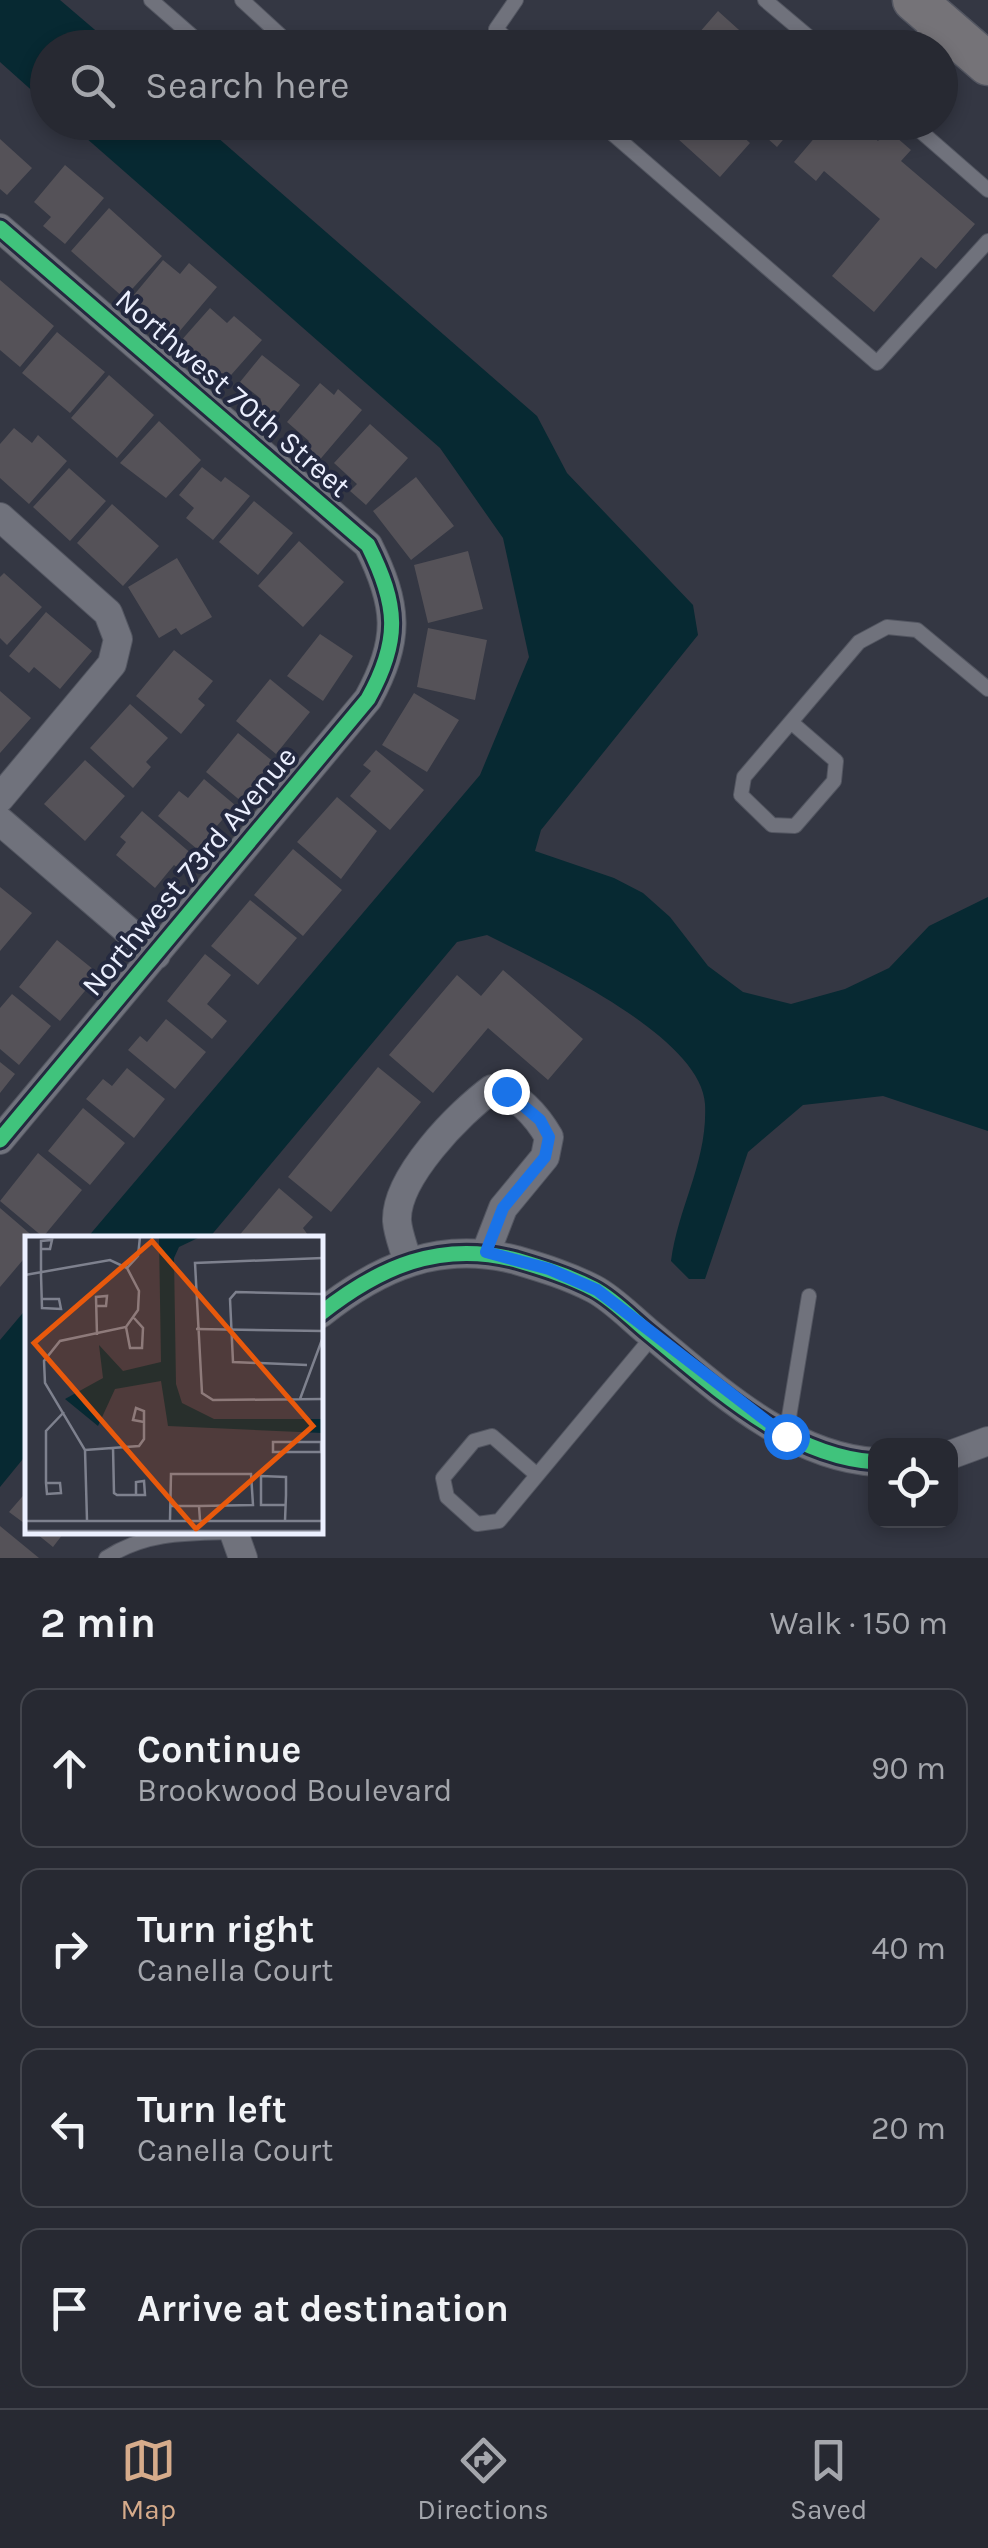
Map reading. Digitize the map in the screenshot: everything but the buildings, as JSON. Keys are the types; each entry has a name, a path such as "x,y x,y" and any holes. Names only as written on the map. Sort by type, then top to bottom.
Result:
{"main road":[{"path":"958,45 988,64"}],"street":[{"name":"Northwest 70th Street","path":"0,228 368,546 388,584 393,623"},
{"path":"0,517 108,613 118,639 112,664 0,798"},
{"name":"Northwest 73rd Avenue","path":"0,1140 368,700 388,664 393,623"},
{"path":"0,821 156,954"},
{"path":"407,1260 397,1219 408,1179 470,1105 492,1089 506,1091 540,1120 549,1137 545,1157 503,1208 486,1252"},
{"path":"322,1312 356,1285 407,1260 449,1252 486,1252 549,1269 597,1290 786,1436 855,1461 868,1462"},
{"path":"958,1452 988,1442"},
{"path":"233,1533 242,1558"}],"lane":[{"path":"151,0 185,30"},
{"path":"242,0 274,30"},
{"path":"498,30 516,0"},
{"path":"765,0 801,30"},
{"path":"620,140 877,363 988,241"},
{"path":"931,140 988,190"},
{"path":"791,722 836,761 834,781 795,826 772,825 741,796 744,777 859,642 888,627 918,630 988,689"},
{"path":"786,1436 809,1296"},
{"path":"537,1475 492,1436 474,1441 442,1478 447,1497 477,1524 499,1521 654,1336"},
{"path":"106,1558 129,1543 189,1533"}],"water":[{"path":"0,0 60,0 95,30 30,30 30,89 0,62"},
{"path":"88,140 220,140 537,416 567,473 693,605 698,635 541,830 535,851 614,878 643,893 670,917 708,966 743,992 791,1004 845,989 889,968 929,926 988,897 988,1131 883,1096 803,1105 748,1152 705,1279 689,1279 671,1261 705,1125 705,1104 697,1078 677,1052 615,1004 487,935 457,942 211,1236 89,1236 480,775 529,657 503,538 440,448"},
{"path":"25,1310 25,1456 0,1487 0,1340"}],"cycle path":[{"path":"0,228 368,545 385,586 392,622 386,658 368,699 0,1140"},
{"path":"322,1312 365,1283 412,1262 462,1253 516,1260 601,1293 726,1395 782,1433 812,1447 868,1461"}],"route":[{"path":"506,1091 540,1120 549,1137 545,1157 503,1208 486,1252 549,1269 597,1290 744,1408 786,1436"}]}
